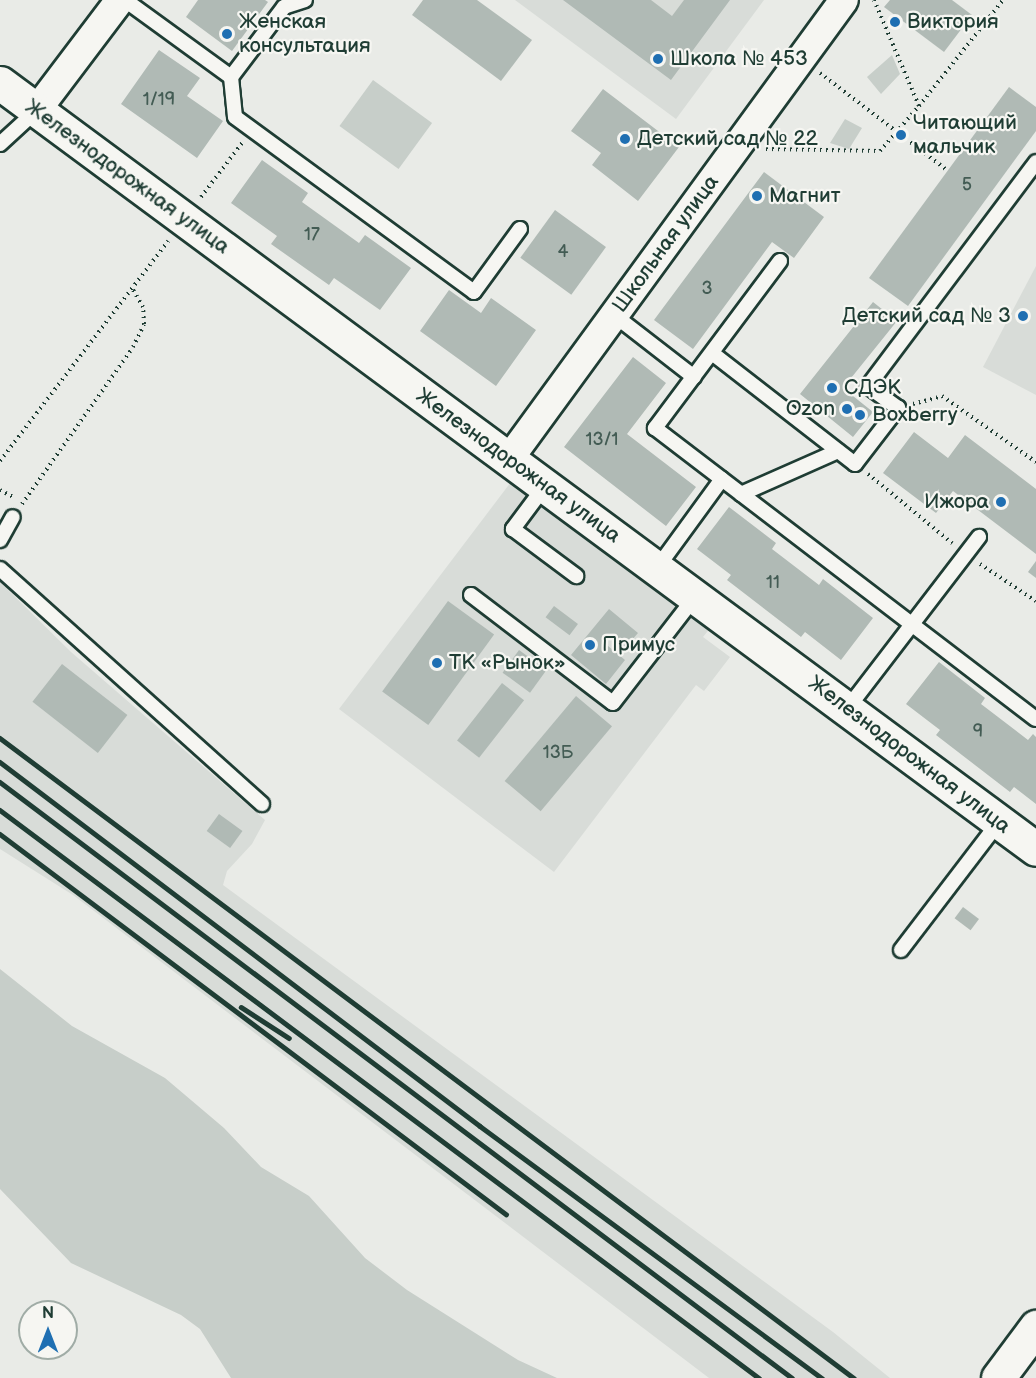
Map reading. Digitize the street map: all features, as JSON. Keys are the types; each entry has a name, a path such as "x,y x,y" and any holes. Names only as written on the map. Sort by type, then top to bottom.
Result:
{"street":[{"path":"36,111 122,0"},
{"name":"Школьная улица","path":"509,459 844,0"},
{"name":"Железнодорожная улица","path":"0,83 36,111 190,212 509,459 1036,849"},
{"path":"998,1378 1036,1327"}],"lane":[{"path":"122,0 231,77"},
{"path":"305,0 284,7 231,77 235,117 251,132 474,292 520,229"},
{"path":"0,144 36,111"},
{"path":"712,353 855,464 898,408 868,386 1036,162"},
{"path":"780,261 655,428 1036,719"},
{"path":"614,315 694,377"},
{"path":"741,494 838,451"},
{"path":"657,568 722,479"},
{"path":"545,486 513,529 576,576"},
{"path":"0,540 13,517"},
{"path":"846,709 910,622 979,537"},
{"path":"0,569 262,804"},
{"path":"471,595 613,703 695,597"},
{"path":"901,950 999,822"}],"path":[{"path":"874,0 919,106"},
{"path":"756,149 880,151 919,106 1003,0"},
{"path":"815,69 898,129 948,171"},
{"path":"0,461 251,132"},
{"path":"13,517 133,347 144,324 143,307 132,288"},
{"path":"898,408 942,396 1036,462"},
{"path":"855,464 966,555 1036,602"},
{"path":"0,490 23,502"}],"shaded area":[{"name":"Школа № 453","path":"515,0 764,0 676,119"},
{"path":"892,55 900,74 881,94 867,77"},
{"path":"373,80 432,123 399,169 339,126"},
{"path":"845,119 862,128 849,149 830,143"},
{"name":"Детский сад № 3","path":"1036,266 1036,395 983,367"},
{"path":"514,478 711,627 703,637 730,657 704,691 696,685 554,872 339,709"},
{"path":"0,582 71,652 265,820 252,844 227,871 223,885 833,1332 890,1378 709,1378 73,895 0,849"},
{"path":"0,969 72,1026 165,1078 224,1128 261,1167 309,1196 365,1258 407,1290 518,1360 557,1378 231,1378 200,1329 181,1315 71,1263 0,1189"}],"building":[{"name":"Женская консультация","path":"198,0 265,0 268,2 232,51 186,17"},
{"path":"423,0 477,0 532,40 501,81 412,15"},
{"path":"563,0 651,0 672,16 684,0 730,0 671,80"},
{"path":"890,0 952,0 972,15 944,52 884,7"},
{"path":"159,50 200,78 187,96 223,121 197,158 121,104"},
{"path":"1009,87 1036,107 1036,131 908,306 869,278"},
{"name":"Детский сад № 22","path":"603,89 679,147 638,201 592,165 601,153 571,131"},
{"path":"262,160 308,193 302,202 359,243 365,235 411,268 380,310 334,278 329,285 271,244 277,236 231,203"},
{"path":"764,172 824,217 794,258 772,242 693,349 654,320"},
{"path":"555,210 606,247 571,295 520,258"},
{"path":"449,290 481,313 491,298 536,330 496,386 420,331"},
{"path":"873,302 897,321 843,388 873,412 853,437 800,394"},
{"path":"633,357 666,383 627,434 696,487 666,526 564,447"},
{"name":"Ижора","path":"914,432 948,458 965,435 1036,489 1036,554 953,491 936,513 883,473"},
{"path":"729,507 776,543 772,549 819,585 823,579 873,618 841,660 805,632 801,637 727,580 731,575 697,549"},
{"path":"1036,561 1036,578 1028,572"},
{"name":"ТК «Рынок»","path":"448,601 494,635 428,725 382,692"},
{"path":"554,606 578,624 570,635 546,617"},
{"path":"609,609 638,633 625,648 608,634 602,641 625,660 606,684 571,655"},
{"path":"519,650 547,670 530,693 503,673"},
{"path":"939,662 985,698 981,704 1028,740 1033,734 1036,737 1036,804 1014,787 1010,792 936,735 940,730 906,704"},
{"path":"62,664 127,715 98,753 32,702"},
{"path":"502,683 524,700 479,758 457,741"},
{"path":"576,696 612,726 541,811 505,781"},
{"path":"219,814 242,831 230,848 207,831"},
{"path":"963,907 979,919 971,930 955,918"}],"railway":[{"path":"0,738 854,1378"},
{"path":"0,762 480,1126 822,1378"},
{"path":"0,782 792,1378"},
{"path":"0,810 759,1378"},
{"path":"0,834 506,1214"},
{"path":"241,1007 289,1038"}],"place":[{"name":"Виктория","path":"895,22"},
{"name":"Женская консультация","path":"227,34"},
{"name":"Школа № 453","path":"658,59"},
{"name":"Читающий мальчик","path":"901,135"},
{"name":"Детский сад № 22","path":"625,139"},
{"name":"Магнит","path":"757,196"},
{"name":"Детский сад № 3","path":"1023,316"},
{"name":"СДЭК","path":"832,388"},
{"name":"Ozon","path":"847,409"},
{"name":"Boxberry","path":"860,415"},
{"name":"Ижора","path":"1001,502"},
{"name":"Примус","path":"590,645"},
{"name":"ТК «Рынок»","path":"437,663"}]}
